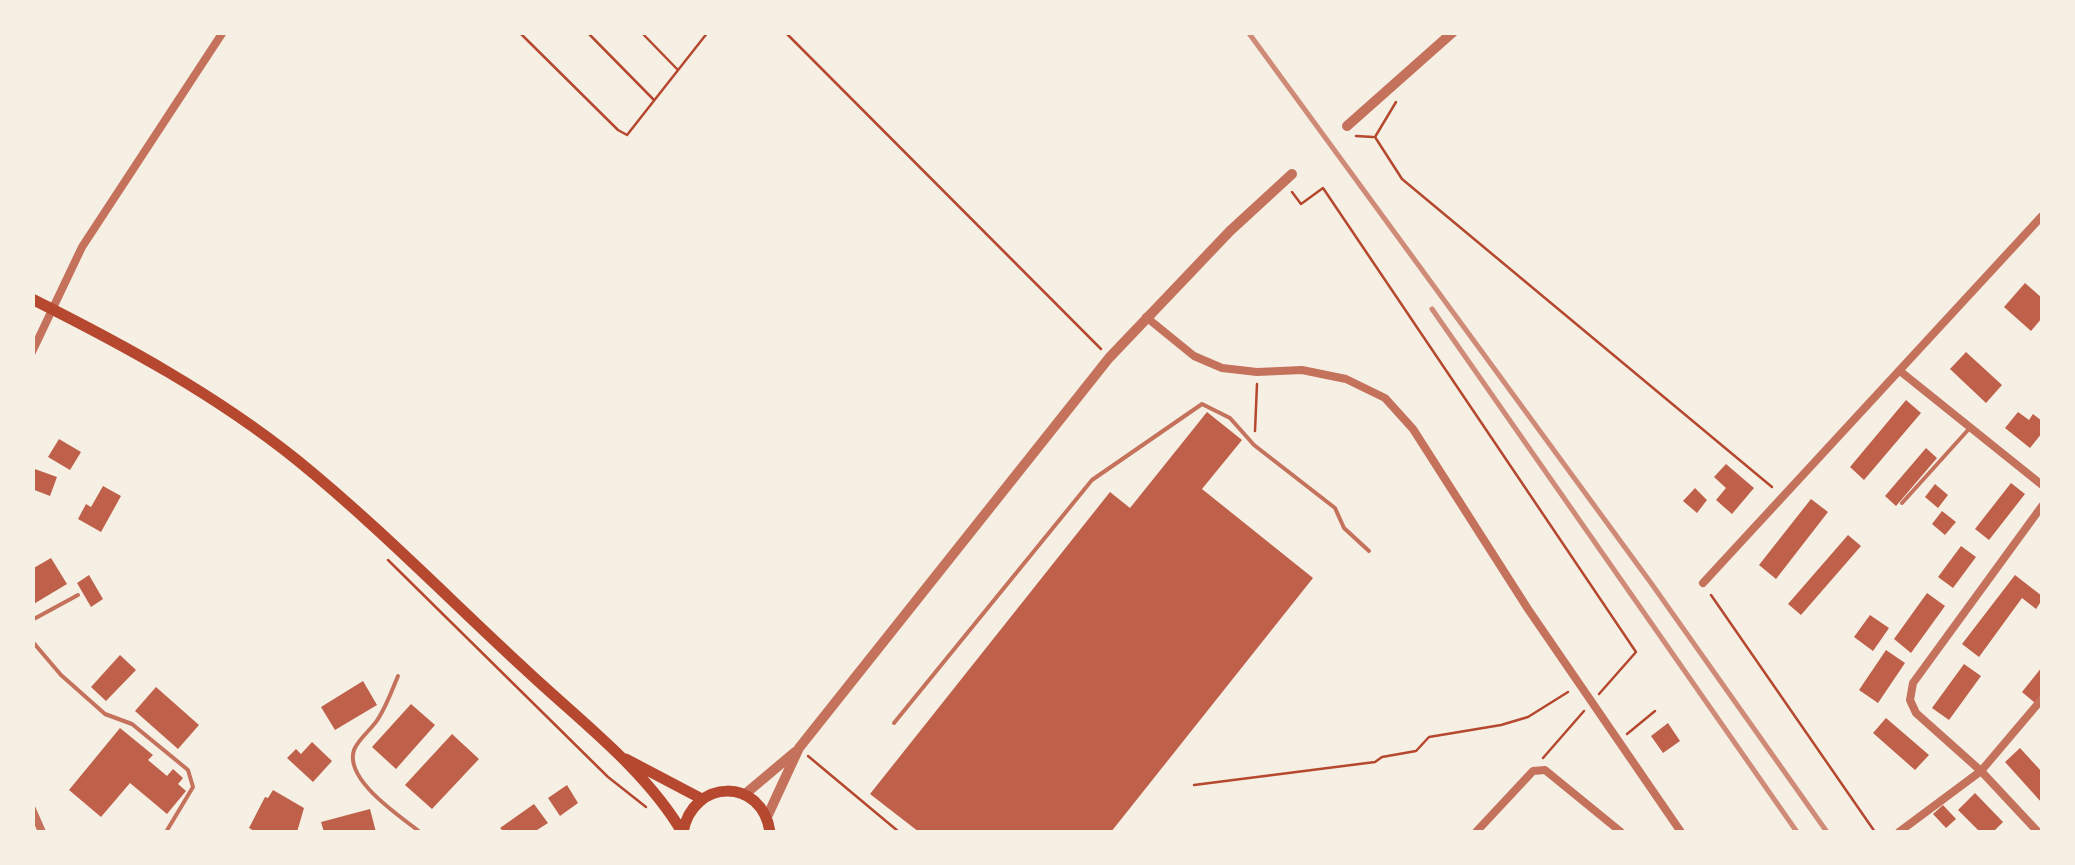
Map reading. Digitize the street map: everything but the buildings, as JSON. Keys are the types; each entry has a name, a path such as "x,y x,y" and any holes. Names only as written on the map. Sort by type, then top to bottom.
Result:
{"main road":[{"path":"32,298 226,408 296,460 612,750 665,802 683,832"},
{"path":"612,750 702,798"},
{"path":"683,832 686,820 702,798 715,792 754,800 766,817 770,832"}],"street":[{"path":"32,352 82,247 223,32"},
{"path":"1347,126 1453,32"},
{"path":"744,795 799,748 1109,358 1292,174"},
{"path":"1703,583 2042,216"},
{"path":"1146,317 1194,356 1222,368 1258,372 1302,370 1346,379 1384,398 1413,428 1528,609 1682,832"},
{"path":"1900,371 2042,485"},
{"path":"2038,832 1981,771 1916,714 1910,700 1913,683 2042,506"},
{"path":"1899,832 1981,771 2042,699"},
{"path":"766,817 799,748"},
{"path":"1476,832 1532,771 1545,770 1622,832"},
{"path":"32,809 42,832"}],"lane":[{"path":"894,724 1092,480 1202,404 1230,418 1254,445 1335,508 1344,528 1369,551"},
{"path":"1902,504 1972,427"},
{"path":"32,620 78,596"},
{"path":"32,641 61,675 105,714 132,724 188,770 194,788 166,832"},
{"path":"398,676 378,719 354,751 354,766 378,798 420,832"}],"path":[{"path":"519,32 627,135 708,32"},
{"path":"587,32 654,100"},
{"path":"640,32 678,70"},
{"path":"786,32 1109,358"},
{"path":"1375,137 1400,93 1402,78"},
{"path":"1347,126 1356,136 1375,137"},
{"path":"1375,137 1402,179 1784,498"},
{"path":"1292,192 1301,204 1323,188 1636,652 1532,771"},
{"path":"1254,445 1258,372"},
{"path":"389,562 608,776 656,815"},
{"path":"1703,583 1874,832"},
{"path":"1194,784 1376,762 1382,757 1416,751 1429,737 1502,726 1528,717 1569,691"},
{"path":"1619,742 1655,711"},
{"path":"799,748 899,832"}],"railway":[{"path":"1248,32 1651,583 1827,832"},
{"path":"1432,309 1797,832"}]}
